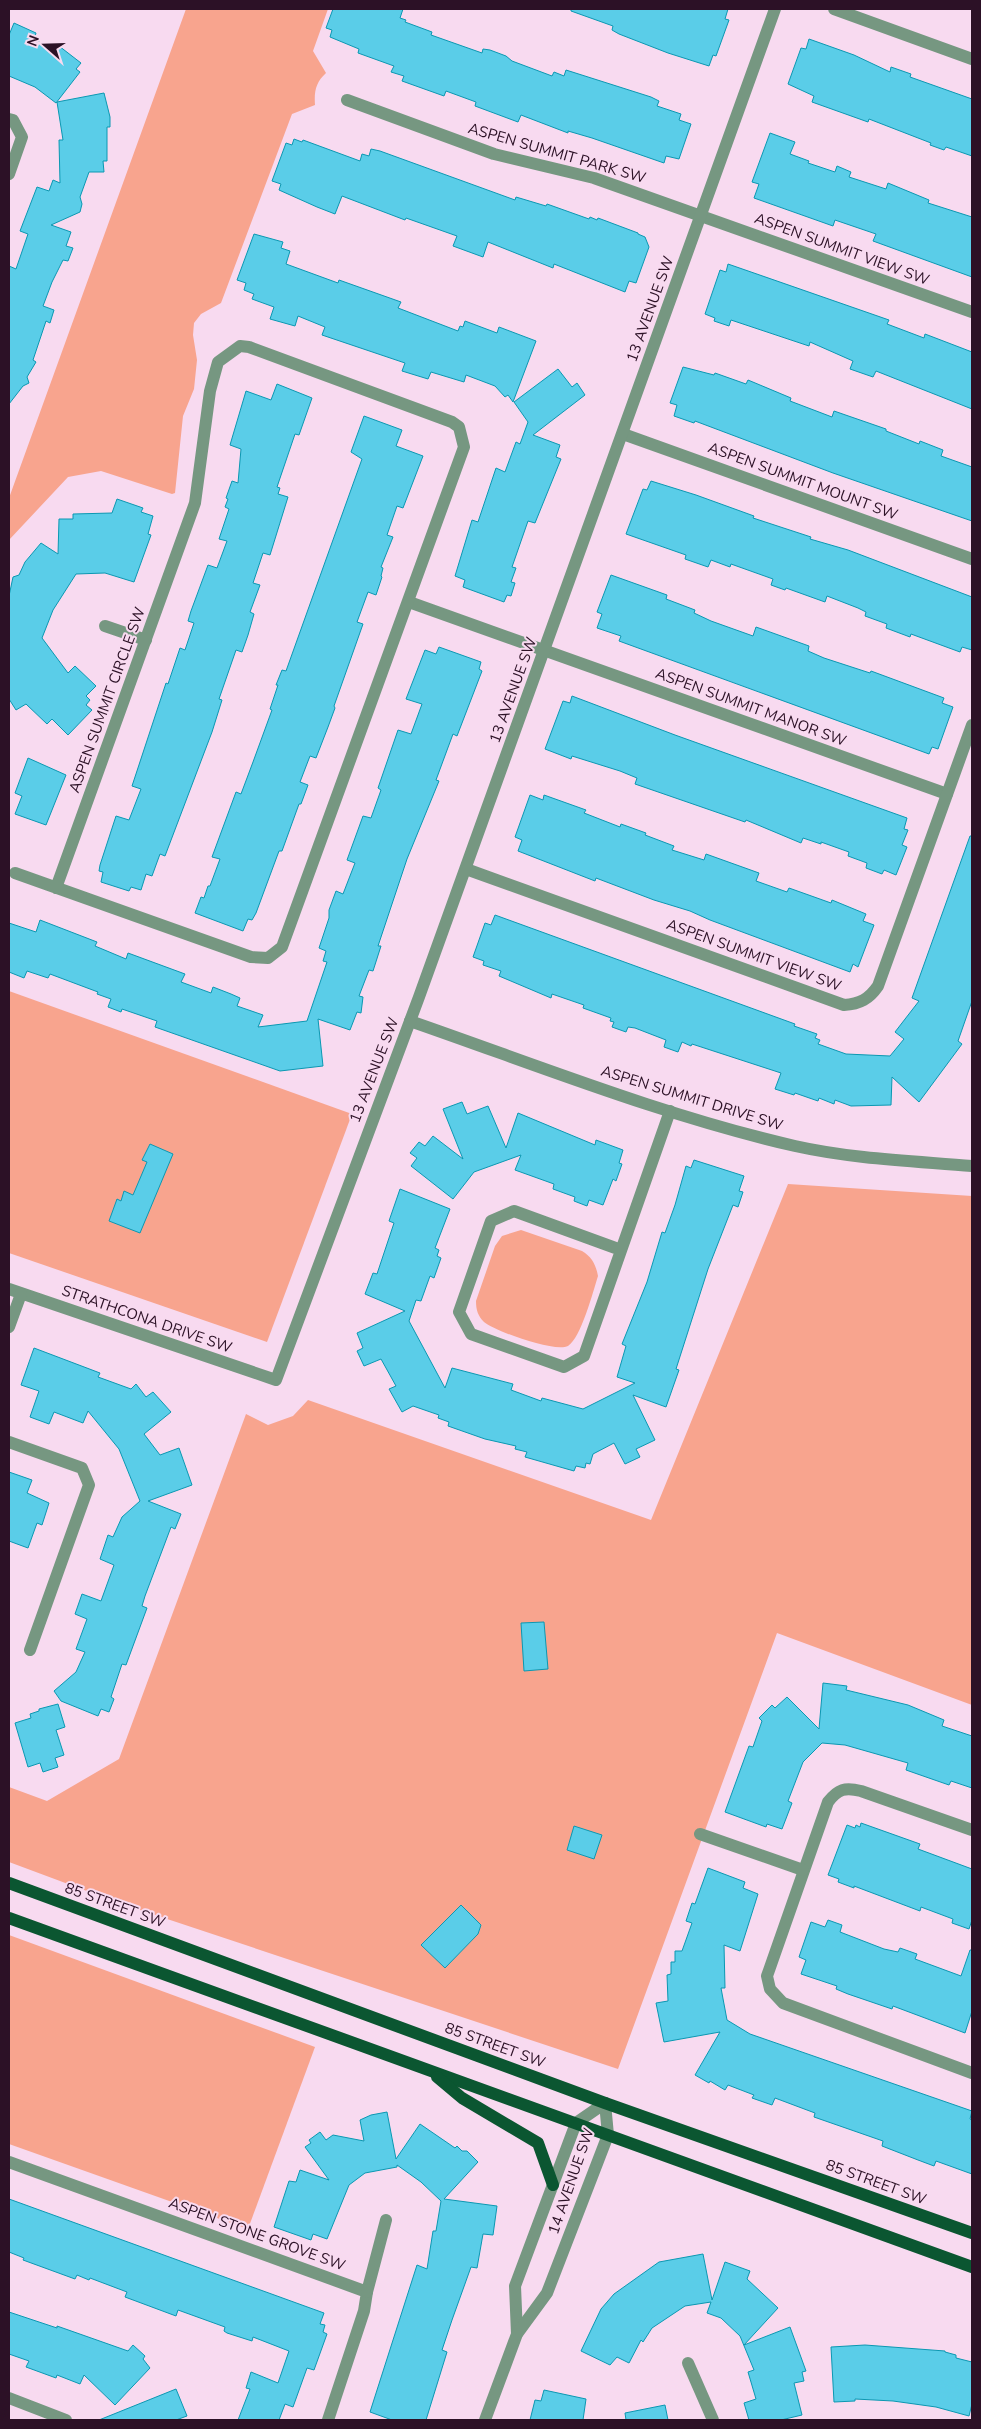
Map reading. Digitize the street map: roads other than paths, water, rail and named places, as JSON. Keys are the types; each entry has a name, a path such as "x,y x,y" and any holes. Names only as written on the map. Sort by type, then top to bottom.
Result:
{"main road":[{"name":"85 STREET SW","path":"9,1883 605,2103 972,2233"},
{"path":"9,1918 972,2267"},
{"path":"429,2071 462,2098 538,2143 553,2185"}],"street":[{"name":"13 AVENUE SW","path":"276,1380 466,869 775,9"},
{"path":"834,9 972,60"},
{"name":"ASPEN SUMMIT PARK SW","path":"347,100 494,154 594,178 701,216"},
{"path":"9,119 13,120 22,137 9,174"},
{"name":"ASPEN SUMMIT VIEW SW","path":"701,216 972,312"},
{"name":"ASPEN SUMMIT CIRCLE SW","path":"240,346 452,422 459,427 464,447 409,602 282,947 268,958 251,957 56,888 146,640 195,503 210,391 218,362 240,346"},
{"name":"ASPEN SUMMIT MOUNT SW","path":"623,434 972,559"},
{"path":"409,602 544,650"},
{"path":"105,626 146,640"},
{"name":"ASPEN SUMMIT MANOR SW","path":"544,650 947,794"},
{"name":"ASPEN SUMMIT VIEW SW","path":"466,869 844,1005 857,1004 870,997 878,986 972,725"},
{"path":"15,873 56,888"},
{"name":"ASPEN SUMMIT DRIVE SW","path":"410,1021 670,1111 796,1146 865,1157 972,1166"},
{"path":"621,1250 514,1212 491,1221 459,1312 471,1334 564,1366 584,1356 670,1111"},
{"path":"9,1327 15,1291"},
{"name":"STRATHCONA DRIVE SW","path":"15,1291 276,1380"},
{"path":"9,1442 82,1468 89,1486 30,1650"},
{"path":"972,1830 861,1791 842,1789 835,1793 828,1802 768,1969 768,1983 773,1995 783,2002 972,2073"},
{"path":"700,1834 803,1870"},
{"name":"14 AVENUE SW","path":"517,2334 515,2286 576,2124 605,2103"},
{"name":"14 AVENUE SW","path":"485,2420 517,2334 547,2293 608,2135 605,2103"},
{"name":"ASPEN STONE GROVE SW","path":"9,2162 367,2292"},
{"path":"328,2420 364,2312 367,2292 386,2220"},
{"path":"688,2363 714,2420"},
{"path":"9,2398 66,2420"}]}
